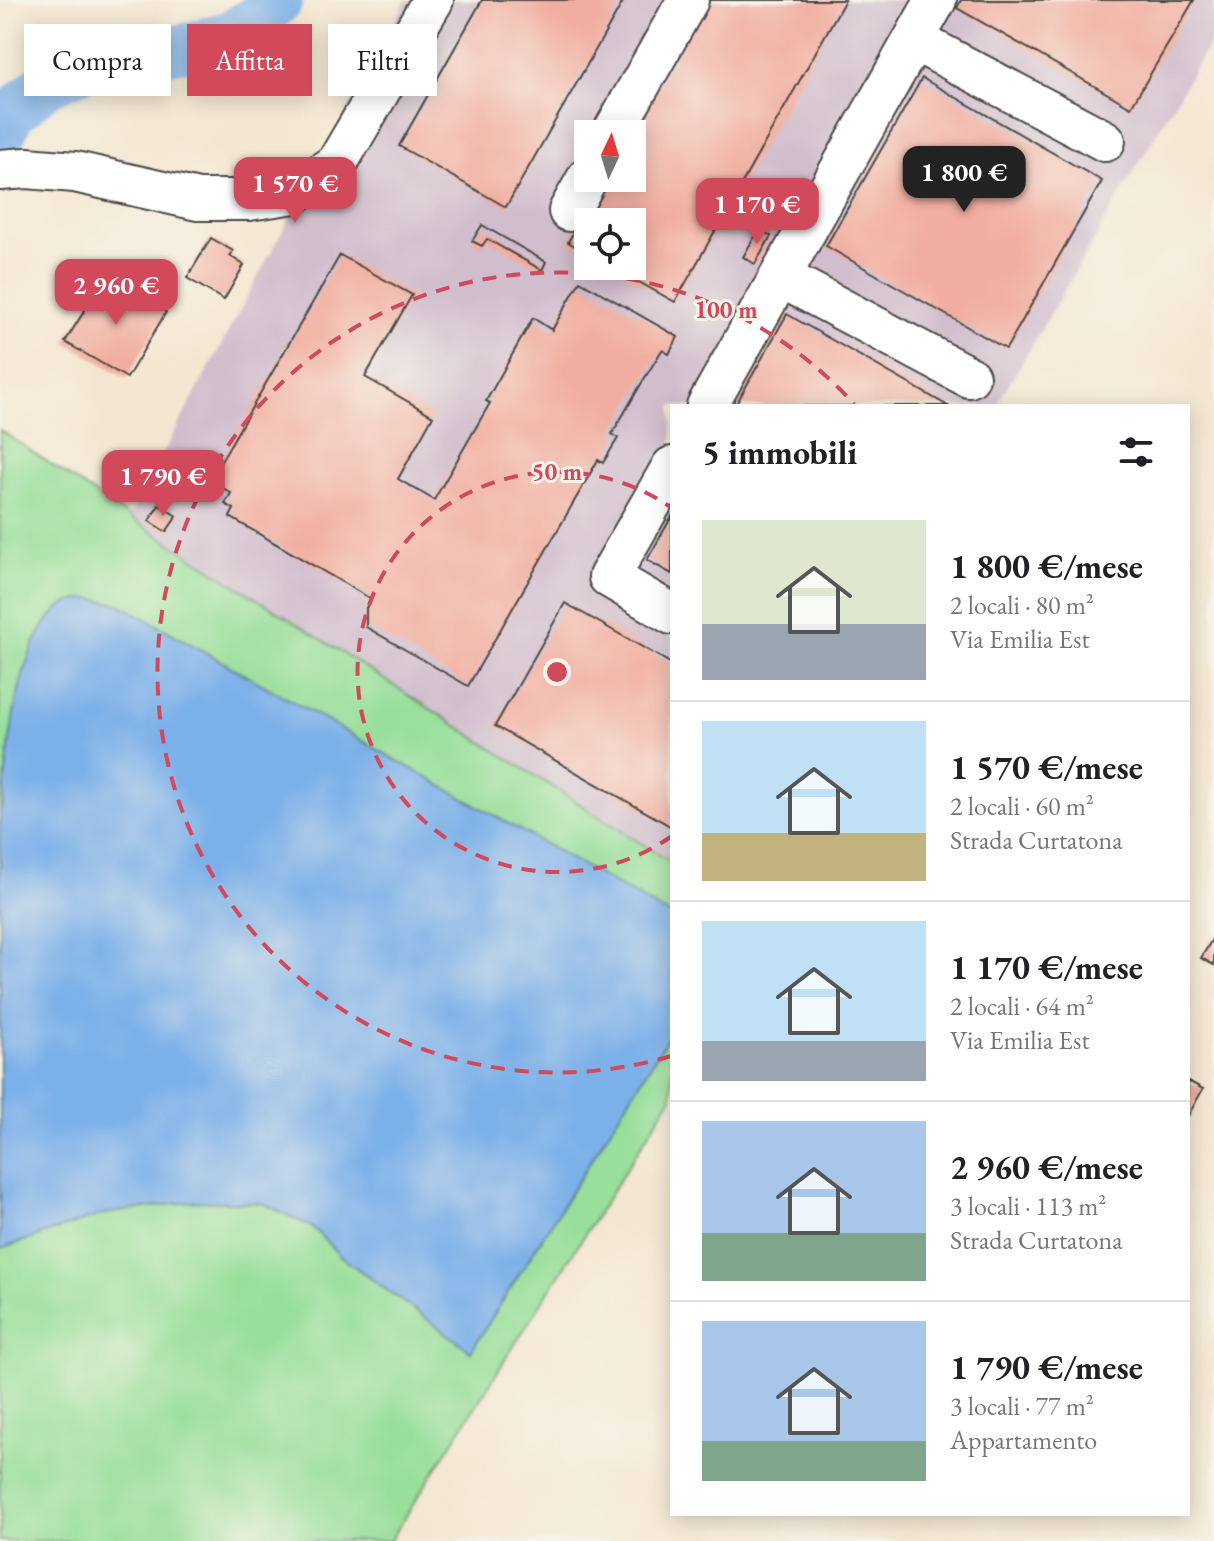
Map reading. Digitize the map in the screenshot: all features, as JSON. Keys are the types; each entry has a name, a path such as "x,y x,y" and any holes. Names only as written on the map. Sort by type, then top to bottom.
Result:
{"street":[{"path":"14,169 75,172 198,200 249,200 294,193 337,163 433,0"},
{"path":"620,120 688,0"},
{"path":"708,404 936,0"},
{"path":"914,40 1105,141"},
{"path":"569,211 580,192"},
{"path":"781,277 969,377"},
{"path":"670,470 609,577 670,613"}],"shaded area":[{"path":"406,0 1214,0 1214,36 997,404 670,404 670,862 129,517 355,96 437,96 437,24 393,24"}],"green space":[{"path":"0,430 129,517 670,862 670,915 120,604 100,600 86,599 66,604 50,618 37,639 18,695 0,811"},
{"path":"670,1034 670,1100 390,1541 278,1541 266,1535 263,1541 0,1541 0,1249 103,1214 196,1201 262,1203 312,1227 340,1256 471,1351"}],"water":[{"path":"88,598 120,604 670,915 670,1034 471,1351 340,1256 312,1227 262,1203 196,1201 103,1214 0,1249 0,811 17,697 25,668 35,642 48,621 64,605"}],"building":[{"path":"482,0 624,0 506,207 399,146 427,96 437,96 437,79"},
{"path":"705,0 845,0 675,302 635,280 646,280 646,208 587,208 596,192 646,192 646,120 640,120"},
{"path":"961,0 1194,0 1131,107 957,8"},
{"path":"922,78 1102,181 1006,349 826,246"},
{"path":"482,225 546,262 542,270 487,239 482,246 472,241"},
{"path":"759,229 771,236 755,264 743,257"},
{"path":"574,231 574,246 568,242"},
{"path":"211,238 233,251 230,256 244,265 224,300 187,278"},
{"path":"340,255 412,295 365,377 433,416 398,479 434,500 490,403 486,401 533,318 552,330 580,281 678,337 669,354 662,350 641,384 612,434 618,438 603,463 598,460 468,686 366,627 366,608 371,599 230,517 234,509 225,504 231,493 210,480"},
{"path":"106,276 166,312 127,378 65,342"},
{"path":"787,314 944,404 736,404"},
{"path":"159,505 177,516 166,532 149,521"},
{"path":"670,520 670,573 647,560"},
{"path":"565,603 670,663 670,826 495,726"},
{"path":"1214,936 1214,965 1201,958"},
{"path":"1190,1082 1203,1089 1190,1112"}],"waterway":[{"path":"0,139 10,114 46,84 91,65 190,46 231,34 264,14 279,0"}]}
